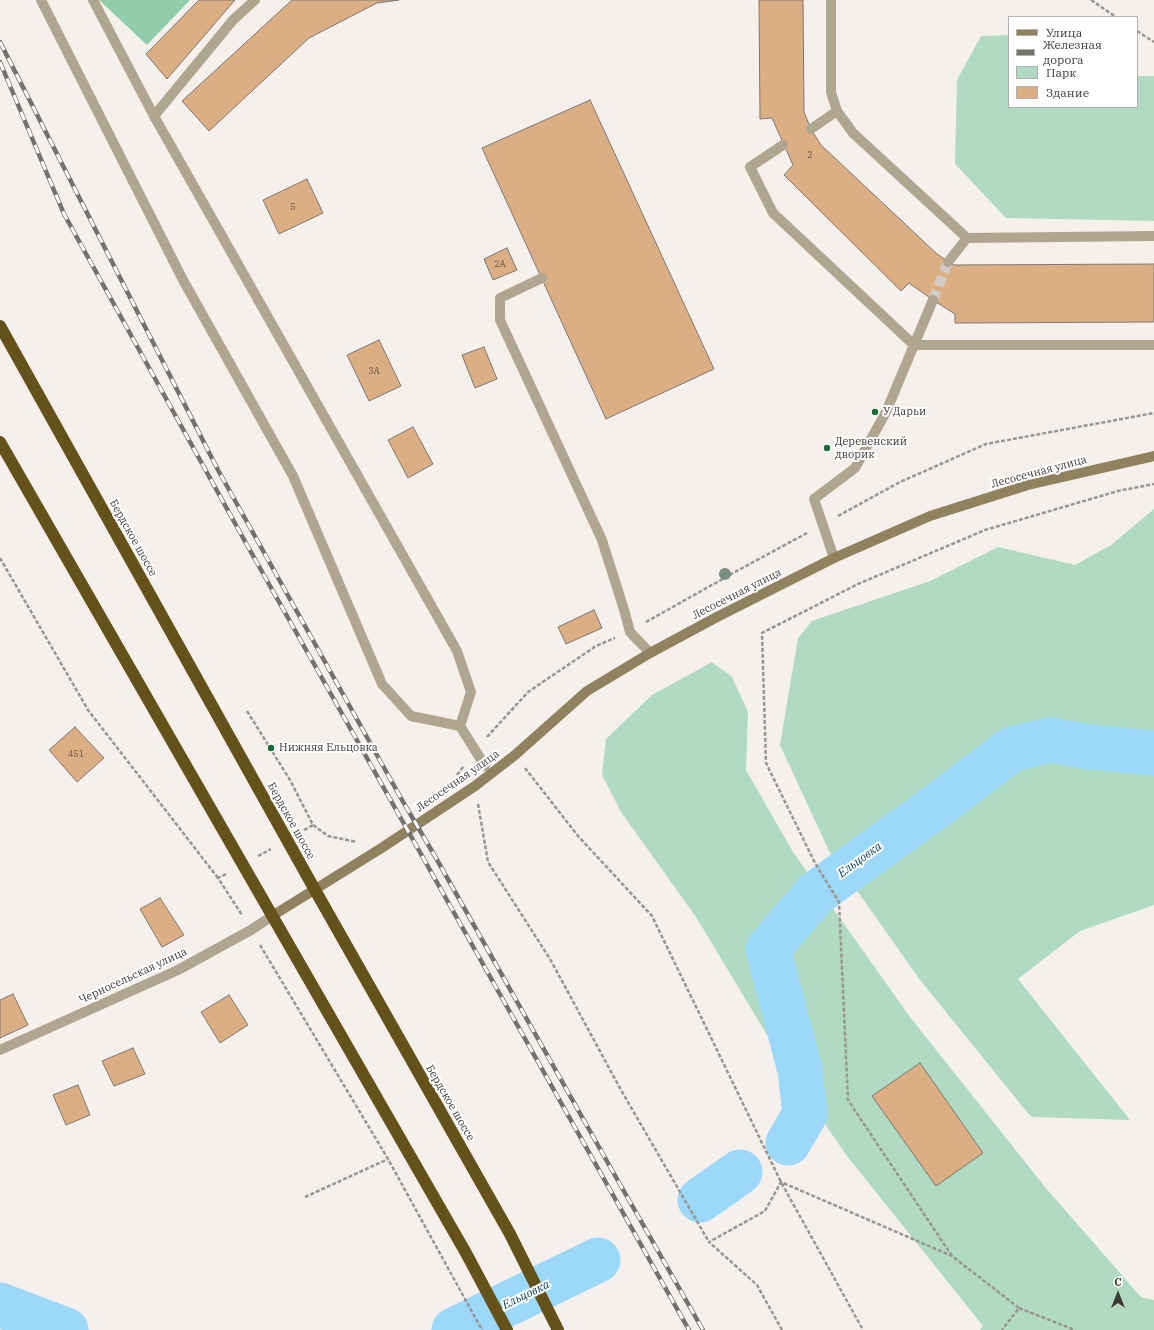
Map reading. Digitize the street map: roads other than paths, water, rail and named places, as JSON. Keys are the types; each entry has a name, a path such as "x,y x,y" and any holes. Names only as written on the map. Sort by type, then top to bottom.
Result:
{"highway":[{"name":"Бердское шоссе","path":"0,326 315,890 510,1234 558,1330"},
{"path":"0,442 466,1253 507,1330"}],"street":[{"path":"41,0 183,280 293,476 382,684 411,716 460,726 486,766"},
{"path":"93,0 154,116 457,651 471,692 460,726"},
{"path":"154,116 233,20 255,0"},
{"path":"831,0 831,92 837,111 853,133 967,238 1154,236"},
{"path":"811,129 837,111"},
{"path":"783,145 750,167 773,213 914,346 1154,346"},
{"path":"948,262 967,238"},
{"path":"542,278 500,298 500,320 602,540 630,632 650,653"},
{"path":"834,558 814,499 855,468 886,412 933,300"},
{"name":"Лесосечная улица","path":"315,890 475,786 515,755 587,691 650,653 717,617 834,558 937,514 1028,485 1154,456"},
{"path":"272,916 315,890"},
{"name":"Черносельская улица","path":"0,1050 178,970 251,930 272,916"}],"waterway":[{"name":"Ельцовка","path":"788,1143 805,1114 800,1070 768,949 815,894 938,805 1012,749 1050,740 1090,747 1154,753"},
{"name":"Ельцовка","path":"700,1200 740,1172"},
{"name":"Ельцовка","path":"454,1330 598,1260"},
{"name":"Ельцовка","path":"0,1305 66,1330"}],"tunnel":[{"path":"933,300 948,262"}],"railway":[{"path":"0,42 218,470 402,800 703,1330"},
{"path":"0,62 64,214 247,545 689,1330"}],"place":[{"name":"У Дарьи","path":"875,412"},
{"name":"Деревенский дворик","path":"827,448"},
{"name":"Нижняя Ельцовка","path":"271,748"}]}
